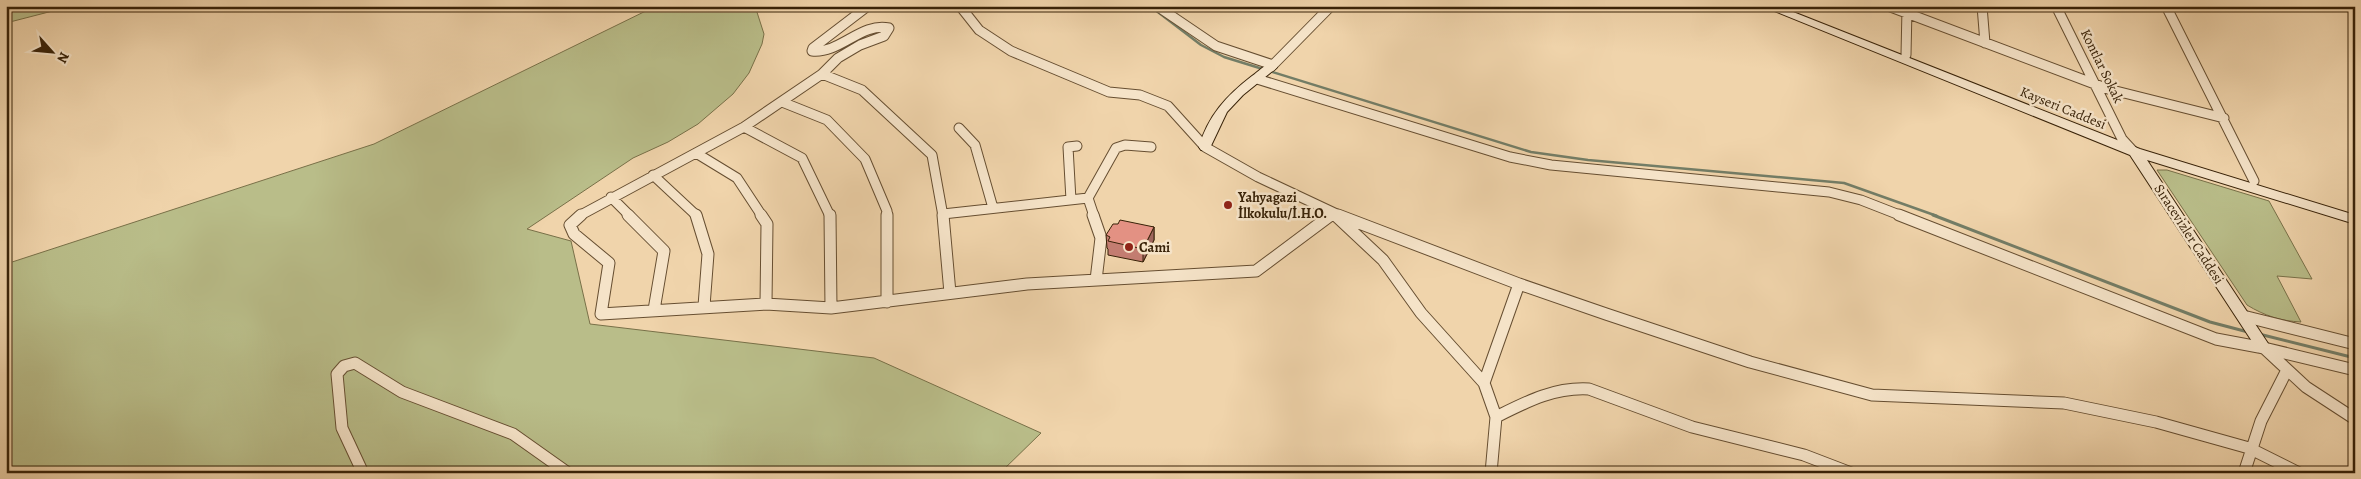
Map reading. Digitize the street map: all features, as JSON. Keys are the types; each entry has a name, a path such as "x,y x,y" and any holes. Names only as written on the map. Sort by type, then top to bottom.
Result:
{"main road":[{"name":"Kayseri Caddesi","path":"1767,6 2135,152 2355,220"},
{"name":"Kayseri Caddesi","path":"1786,6 2122,139 2355,211"},
{"path":"1205,147 1208,132 1225,104 1272,66"},
{"name":"Sıracevizler Caddesi","path":"2135,152 2264,348"}],"street":[{"path":"868,6 812,51 820,52 852,36 881,26 888,27 888,32 884,36 860,45 838,58 822,74 744,127 577,216 570,225 574,234 609,263 601,314 704,306 766,304 831,308 1027,284 1256,271 1333,213"},
{"path":"960,6 980,30 1011,51 1109,92 1140,95 1168,106 1205,147 1258,177 1333,213 1519,284 1750,362 1872,395 2064,403 2156,422 2249,448 2299,473"},
{"path":"1157,6 1216,46 1272,66 1331,6"},
{"path":"1888,6 1907,10 1985,43 2095,85 2224,118"},
{"path":"1982,6 1985,43"},
{"name":"Kontlar Sokak","path":"2056,6 2122,139 2135,152"},
{"path":"2166,6 2224,118 2254,181"},
{"path":"1906,54 1907,10"},
{"path":"822,74 862,90 932,156 943,214 950,293"},
{"path":"1257,79 1510,157 1552,165 1829,192 1861,200 2216,339 2264,348 2355,370"},
{"path":"782,102 827,120 865,159 887,211 887,302"},
{"path":"744,127 802,158 830,214 831,308"},
{"path":"959,128 975,145 993,208"},
{"path":"1096,280 1100,238 1088,198 1116,148 1125,145 1152,147"},
{"path":"1071,200 1068,147 1077,146"},
{"path":"696,153 737,178 767,224 766,304"},
{"path":"653,175 698,217 708,254 704,306"},
{"path":"611,197 664,251 654,310"},
{"path":"943,214 1088,198"},
{"path":"1333,213 1383,260 1421,313 1484,383 1496,417 1491,473"},
{"path":"1484,383 1519,284"},
{"path":"2243,316 2355,344"},
{"path":"2264,348 2286,372 2329,404 2355,419"},
{"path":"363,473 342,428 337,374 344,366 355,363 366,368 402,392 513,434 568,473"},
{"path":"2244,473 2249,448 2262,414 2286,372"},
{"path":"1496,417 1554,391 1573,388 1589,389 1692,428 1804,455 1851,473"}],"green space":[{"path":"6,6 72,6 6,23"},
{"path":"656,6 755,6 764,34 762,44 749,73 733,94 698,124 668,142 633,158 527,229 571,241 590,324 874,358 1041,433 1000,473 6,473 6,264 374,144"},
{"path":"2157,170 2167,170 2269,201 2312,279 2277,276 2301,322 2273,317 2247,305"}],"building":[{"path":"1120,220 1154,227 1143,249 1108,241 1110,237 1106,235 1113,224 1118,224"}],"waterway":[{"path":"1150,6 1201,45 1224,57 1531,152 1588,160 1844,183 1937,216"},
{"path":"1933,215 2210,322 2248,332"},
{"path":"2259,334 2355,358"}],"place":[{"name":"Yahyagazi İlkokulu/İ.H.O.","path":"1228,205"},
{"name":"Cami","path":"1129,247"}]}
